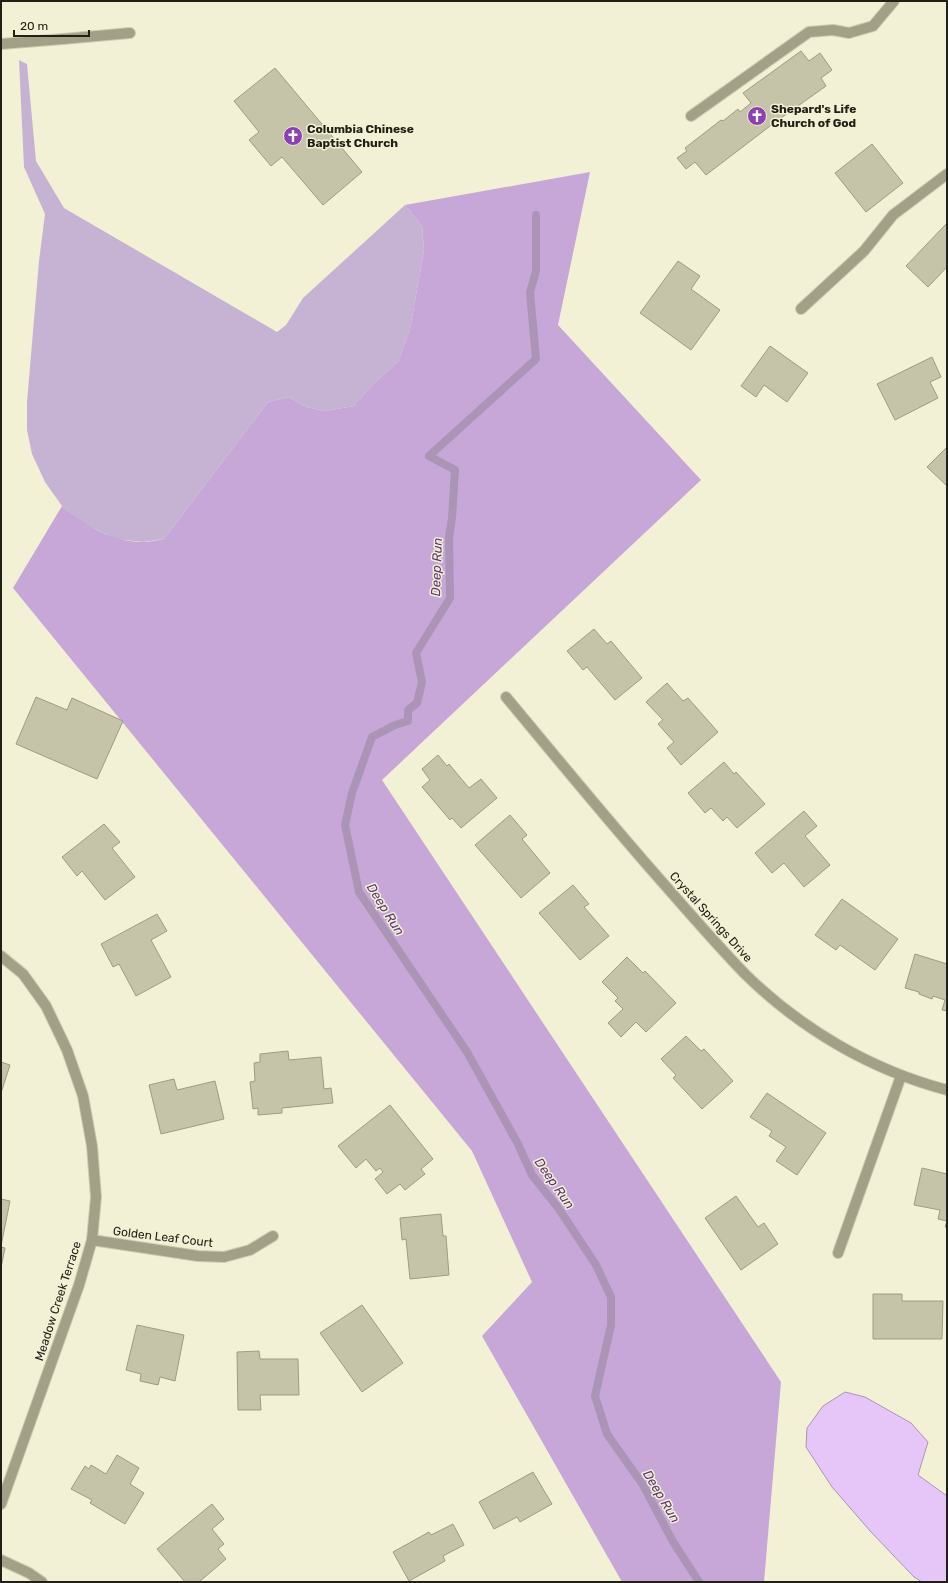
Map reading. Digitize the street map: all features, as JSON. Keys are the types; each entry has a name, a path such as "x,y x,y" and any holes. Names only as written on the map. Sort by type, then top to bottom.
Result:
{"street":[{"path":"691,116 809,32 833,30 849,33 873,26 894,1"},
{"path":"1,44 130,33"},
{"path":"801,309 864,251 893,215 947,174"},
{"name":"Crystal Springs Drive","path":"506,697 623,837 701,926 746,974 775,1001 812,1028 888,1071 923,1084 947,1090"},
{"name":"Meadow Creek Terrace","path":"1,956 23,974 46,1006 67,1050 84,1096 92,1146 96,1197 92,1240 79,1285 1,1504"},
{"path":"838,1253 901,1076"},
{"name":"Golden Leaf Court","path":"92,1240 198,1256 224,1257 250,1250 273,1236"},
{"path":"1,1560 29,1573 42,1582"}],"shaded area":[{"path":"19,60 27,64 36,161 64,208 277,332 286,325 303,298 405,205 422,226 424,250 410,329 398,362 372,385 354,406 325,411 306,407 289,397 268,402 164,539 143,542 116,539 85,524 62,506 45,482 32,454 27,430 27,402 39,261 45,214 24,167"},
{"path":"590,172 558,325 701,480 382,780 781,1382 764,1582 622,1582 482,1336 532,1282 472,1151 13,588 62,506 90,526 120,539 142,542 164,539 268,402 289,397 306,407 325,411 354,406 372,385 398,362 410,329 424,250 422,226 405,205"},
{"path":"845,1392 865,1397 911,1423 928,1442 918,1475 947,1496 947,1582 922,1582 914,1577 871,1532 832,1487 806,1447 807,1428 823,1406"}],"building":[{"name":"Shepard's Life Church of God","path":"801,51 809,61 820,53 832,70 821,78 826,86 774,123 706,175 695,162 686,169 677,158 687,151 685,148 721,120 723,121 738,109 740,112 751,103 743,93"},
{"name":"Columbia Chinese Baptist Church","path":"275,68 362,172 323,205 282,157 271,166 249,140 259,132 234,101"},
{"path":"872,144 903,183 866,212 835,173"},
{"path":"947,223 947,267 928,287 906,266"},
{"path":"678,261 700,276 691,289 720,310 691,350 640,313"},
{"path":"770,346 808,373 787,402 764,385 756,397 741,386"},
{"path":"932,357 941,377 930,382 938,398 895,420 877,384"},
{"path":"947,447 947,486 927,467"},
{"path":"594,629 607,644 611,641 642,678 615,700 587,667 583,670 567,651"},
{"path":"667,683 683,701 688,698 718,732 681,765 667,748 674,742 658,724 663,720 646,702"},
{"path":"36,697 67,710 72,698 123,721 97,779 16,744"},
{"path":"438,755 447,766 449,764 469,788 481,779 497,798 461,828 452,818 450,820 422,787 430,780 422,769"},
{"path":"724,762 734,774 736,772 765,804 737,828 727,817 723,821 711,808 705,813 688,793"},
{"path":"804,811 817,826 805,836 830,865 804,887 784,863 772,873 755,853"},
{"path":"510,815 527,835 522,839 550,873 521,898 475,845"},
{"path":"104,824 120,842 112,848 135,877 105,900 82,871 77,876 62,857"},
{"path":"573,885 589,904 584,907 609,936 580,960 539,913"},
{"path":"842,899 898,939 875,970 840,945 836,950 815,935"},
{"path":"157,914 167,931 151,940 171,977 136,996 119,964 113,967 101,944"},
{"path":"915,954 947,964 947,1011 942,1010 945,1000 933,996 932,999 919,994 919,992 905,988"},
{"path":"627,957 643,973 645,971 676,1003 646,1032 636,1022 621,1037 608,1023 623,1009 615,1001 618,998 602,982"},
{"path":"686,1036 701,1051 704,1049 733,1081 702,1109 673,1078 676,1075 661,1059"},
{"path":"288,1051 289,1060 321,1057 324,1089 331,1088 333,1103 282,1108 282,1113 258,1115 258,1108 253,1109 250,1082 255,1081 254,1063 260,1062 260,1054"},
{"path":"1,1062 10,1065 1,1093"},
{"path":"174,1079 177,1090 215,1081 224,1119 161,1134 149,1085"},
{"path":"767,1093 826,1133 797,1175 776,1161 786,1147 769,1136 772,1131 750,1117"},
{"path":"390,1105 433,1159 421,1169 425,1174 405,1190 400,1184 387,1194 375,1179 383,1172 380,1168 376,1171 366,1159 356,1168 338,1146"},
{"path":"922,1168 947,1174 947,1221 938,1219 940,1210 914,1205"},
{"path":"736,1196 758,1227 764,1223 778,1244 741,1270 705,1218"},
{"path":"1,1199 10,1201 1,1246"},
{"path":"441,1214 443,1236 446,1236 449,1275 410,1279 406,1239 402,1240 400,1218"},
{"path":"1,1247 5,1248 1,1268"},
{"path":"873,1294 902,1294 902,1301 943,1301 942,1339 873,1339"},
{"path":"362,1305 403,1363 362,1392 320,1333"},
{"path":"137,1325 184,1335 175,1381 160,1377 158,1385 140,1381 141,1374 126,1370"},
{"path":"259,1351 260,1359 298,1359 299,1395 260,1395 261,1410 238,1410 237,1352"},
{"path":"117,1455 139,1468 130,1484 144,1493 125,1524 90,1503 92,1500 71,1489 85,1466 89,1469 91,1465 106,1474"},
{"path":"533,1472 552,1504 520,1522 517,1517 494,1529 479,1502"},
{"path":"212,1504 224,1519 212,1529 224,1544 218,1549 226,1559 199,1582 185,1582 157,1549"},
{"path":"453,1524 464,1545 443,1556 445,1561 409,1581 393,1552 429,1532 431,1535"}],"waterway":[{"name":"Deep Run","path":"536,215 536,271 530,292 536,359 429,456 455,470 452,518 449,537 450,598 416,653 422,682 417,703 408,710 408,721 395,725 372,737 352,793 345,825 359,892 467,1052 518,1144 532,1175 559,1209 596,1265 611,1297 611,1325 595,1396 607,1434 643,1485 672,1540 699,1582"}],"place":[{"name":"Shepard's Life Church of God","path":"757,116"},
{"name":"Columbia Chinese Baptist Church","path":"293,136"}]}
